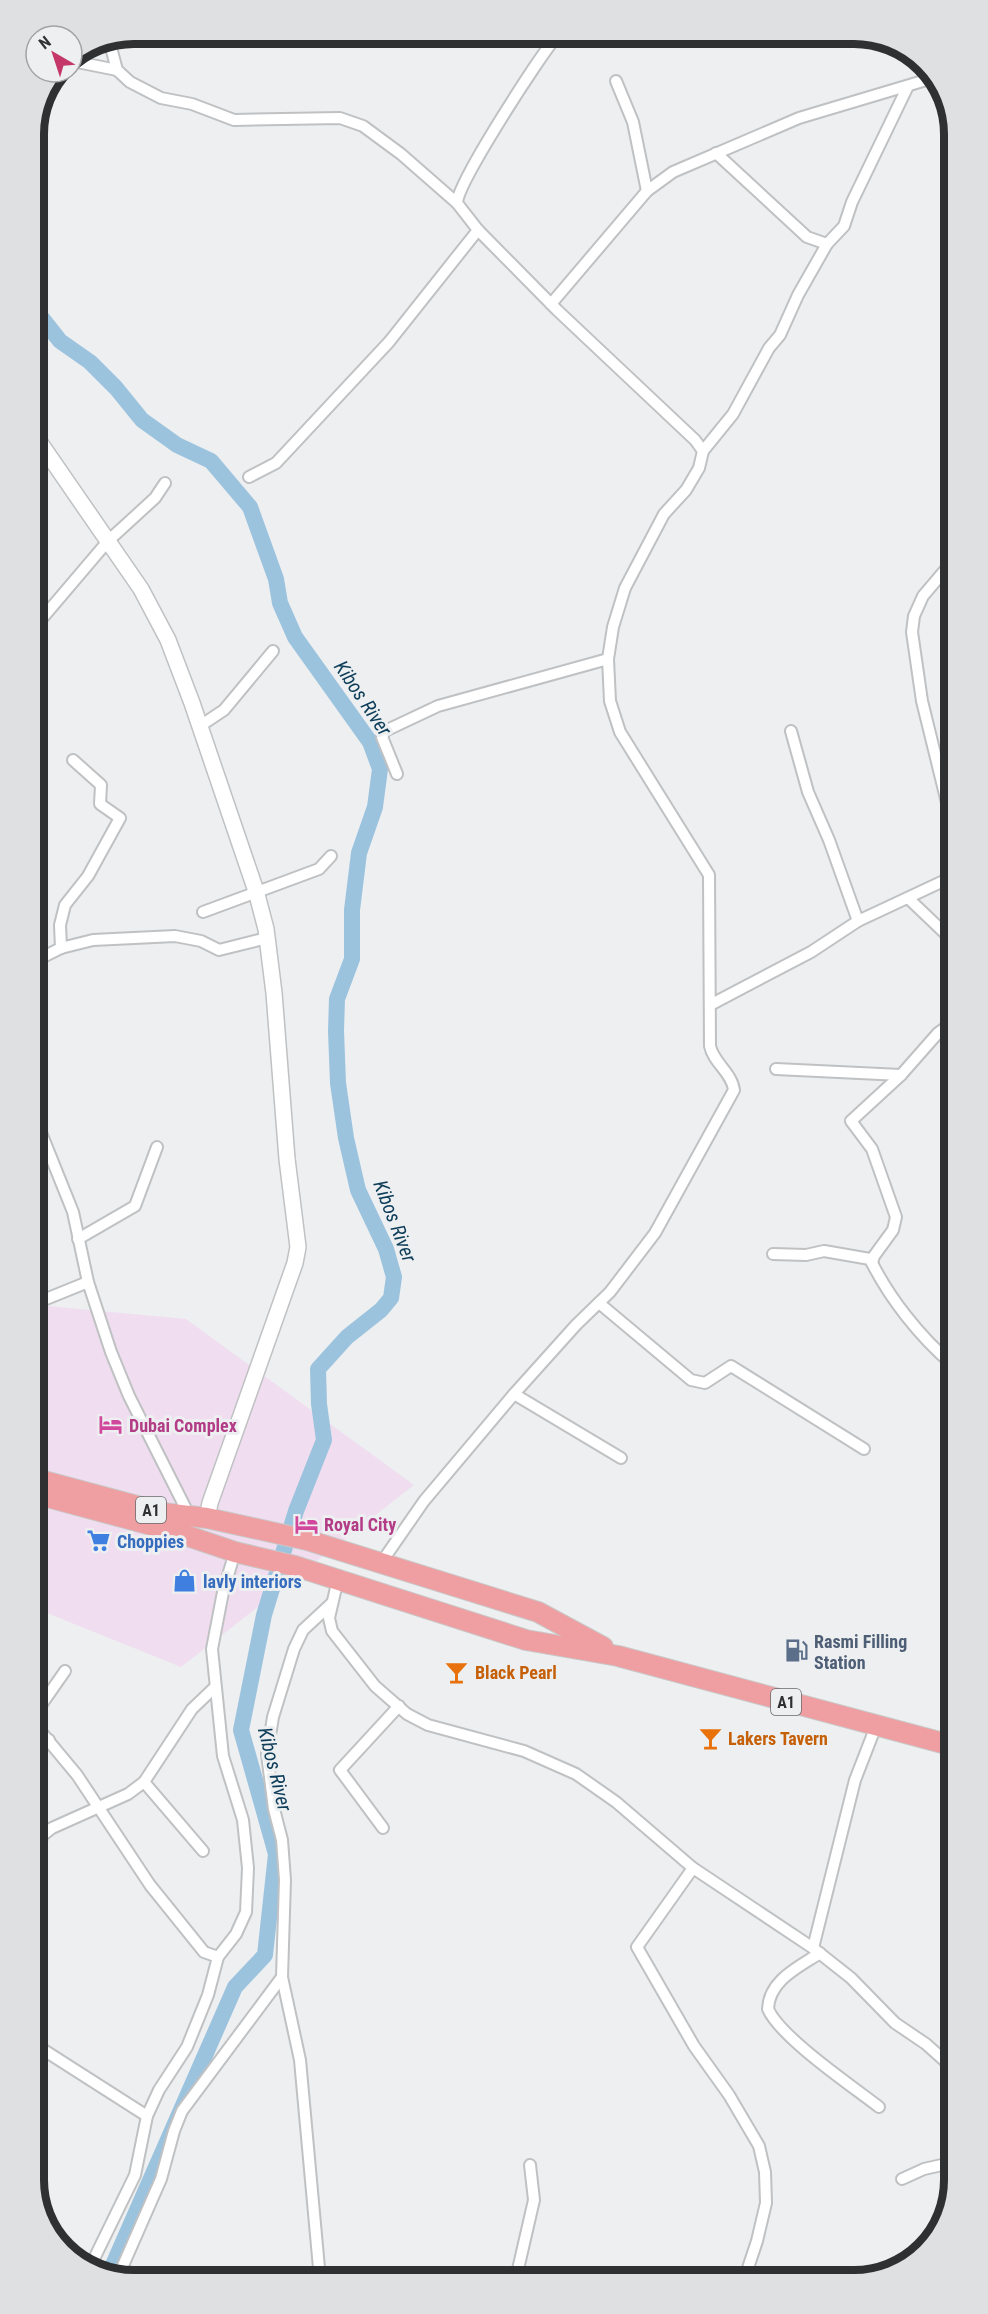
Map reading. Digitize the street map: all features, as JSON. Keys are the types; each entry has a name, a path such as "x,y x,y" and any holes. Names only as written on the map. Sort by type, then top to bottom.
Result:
{"highway":[{"name":"A1","path":"44,1481 163,1513 207,1518 307,1540 538,1612 618,1656"},
{"name":"A1","path":"44,1496 170,1530 235,1552 295,1566 514,1636 618,1656 944,1743"},
{"path":"514,1636 525,1608"}],"main road":[{"path":"44,448 141,589 159,622 200,726 256,891 267,938 287,1160 298,1247 295,1263 210,1503 207,1518"}],"street":[{"path":"458,203 466,183 499,124 550,44"},
{"path":"111,47 117,70"},
{"path":"84,63 117,70 130,82 161,98 192,104 234,120 340,118 363,126 401,154 458,203 478,230 551,304 695,440 703,451"},
{"path":"551,304 647,191 673,172 799,118 927,80"},
{"path":"616,81 633,122 647,191"},
{"path":"381,1563 424,1501 514,1394 599,1303 655,1233 733,1093 734,1086 711,1053 710,875 620,732 610,701 608,659 613,627 625,588 664,514 686,490 699,468 703,451 733,414 769,348 780,335 798,295 827,244 844,226 852,202 908,86"},
{"path":"716,153 807,237 827,244"},
{"path":"249,477 276,463 389,342 478,230"},
{"path":"44,616 108,541 155,498 165,483"},
{"path":"944,572 923,596 914,616 912,632 922,701 944,790"},
{"path":"200,726 224,710 273,651"},
{"path":"397,774 382,737 385,731 438,706 608,659"},
{"path":"791,730 808,792 829,840 858,921"},
{"path":"62,948 60,925 65,905 88,876 120,818 100,804 101,785 73,760"},
{"path":"203,912 319,869 332,856"},
{"path":"710,1005 811,952 858,921 944,881"},
{"path":"908,898 944,932"},
{"path":"44,957 62,948 93,940 175,936 201,942 219,950 267,938"},
{"path":"872,1263 874,1256 893,1230 896,1216 872,1149 851,1121 901,1075 944,1029"},
{"path":"776,1069 901,1075"},
{"path":"44,1140 73,1212 88,1282 129,1396 185,1507"},
{"path":"78,1239 135,1206 157,1147"},
{"path":"773,1254 806,1255 824,1251 870,1259 875,1271 913,1324 944,1356"},
{"path":"44,1300 88,1282"},
{"path":"599,1303 691,1380 705,1383 731,1366 864,1449"},
{"path":"514,1394 621,1458"},
{"path":"93,2261 135,2175 147,2116 159,2090 187,2047 208,1995 218,1958 236,1934 246,1912 248,1868 243,1820 223,1756 214,1688 214,1633 235,1552"},
{"path":"338,1579 329,1618 332,1631 375,1686 399,1706 428,1725 524,1751 576,1774 616,1802 693,1868 817,1950 850,1978 890,2019 926,2044 944,2060"},
{"path":"318,2270 300,2060 282,1977 285,1880 282,1840 274,1809 267,1754 273,1717 294,1649 303,1630 331,1604"},
{"path":"44,1702 65,1671"},
{"path":"44,1835 52,1828 98,1805 128,1794 144,1782 192,1710 214,1688"},
{"path":"383,1828 340,1770 399,1706"},
{"path":"876,1726 852,1792 817,1950 776,1985 770,1996 768,2009 776,2021 812,2056 879,2107"},
{"path":"44,1735 98,1805 150,1886 204,1952 218,1958"},
{"path":"44,1744 49,1740"},
{"path":"144,1782 203,1851"},
{"path":"693,1868 637,1947 694,2046 729,2095 759,2146 765,2172 766,2202 747,2270"},
{"path":"121,2269 161,2179 182,2111 282,1977"},
{"path":"44,2050 147,2116"},
{"path":"902,2179 924,2169 944,2164"},
{"path":"518,2270 534,2200 530,2165"}],"shaded area":[{"path":"44,1306 186,1319 414,1485 181,1667 44,1612"}],"waterway":[{"name":"Kibos River","path":"44,321 60,341 90,362 116,388 142,420 177,445 211,461 250,507 276,579 280,603 295,637 370,742 380,769 375,807 359,853 352,910 352,959 337,999 336,1031 338,1083 346,1138 358,1190 386,1249 394,1277 391,1298 381,1310 347,1337 318,1369 319,1404 324,1440 296,1511 264,1615 241,1730 276,1854 265,1955 235,1987 112,2268"}],"place":[{"name":"Dubai Complex","path":"111,1425"},
{"name":"Royal City","path":"306,1524"},
{"name":"Choppies","path":"99,1541"},
{"name":"lavly interiors","path":"185,1581"},
{"name":"Rasmi Filling Station","path":"796,1651"},
{"name":"Black Pearl","path":"457,1672"},
{"name":"Lakers Tavern","path":"710,1738"}]}
